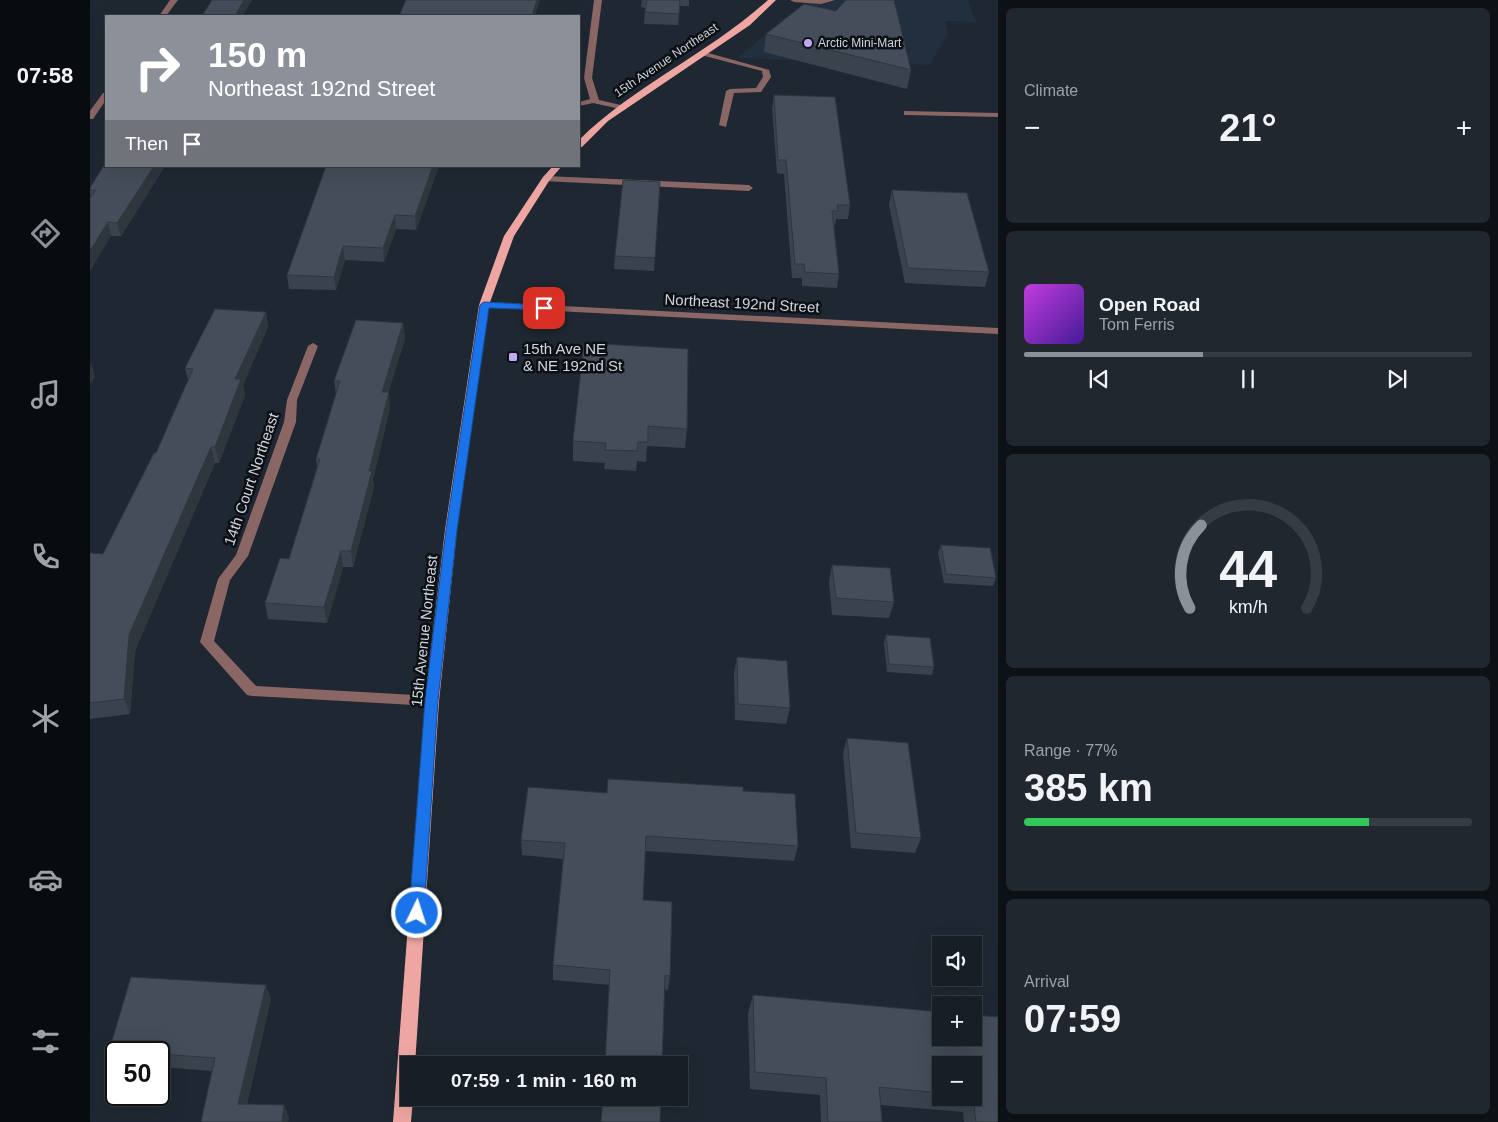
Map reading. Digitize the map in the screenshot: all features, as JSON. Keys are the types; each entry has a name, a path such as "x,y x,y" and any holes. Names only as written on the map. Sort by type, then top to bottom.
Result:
{"main road":[{"name":"15th Avenue Northeast","path":"580,144 605,119 747,23 772,0"},
{"name":"15th Avenue Northeast","path":"402,1122 432,700 451,530 484,305 509,236 546,179 557,167"}],"street":[{"path":"163,15 174,0"},
{"path":"595,100 588,78 598,0"},
{"path":"794,0 821,2 831,0"},
{"path":"704,53 765,70 767,76 758,90 730,91 723,125"},
{"path":"90,117 105,95"},
{"path":"580,104 595,100 622,108"},
{"path":"907,113 998,116"},
{"path":"546,179 749,188"},
{"name":"Northeast 192nd Street","path":"484,305 998,331"},
{"name":"14th Court Northeast","path":"313,346 292,400 290,422 242,556 224,579 207,642 252,692 432,700"}],"shaded area":[{"path":"808,0 968,0 976,22 945,21 948,33 930,65 737,58"}],"building":[{"path":"212,0 244,0 236,15 203,15"},
{"path":"406,0 537,0 532,15 399,15"},
{"path":"647,0 680,0 679,14 645,12"},
{"path":"846,0 894,0 911,70 766,34 804,4 836,11"},
{"path":"774,95 835,97 850,205 837,205 838,211 832,211 839,274 805,272 804,264 795,264 786,160 778,160"},
{"path":"105,164 105,167 153,167 117,223 108,222 90,251 90,198 96,190 90,190"},
{"path":"326,167 433,167 415,216 395,215 383,248 343,246 334,277 287,275"},
{"path":"623,180 660,182 655,258 615,256"},
{"path":"892,190 967,193 989,272 908,268"},
{"path":"215,309 266,312 235,379 241,379 215,447 211,447 129,635 124,699 90,703 90,553 103,554 154,453 156,453 193,369 185,368"},
{"path":"356,320 403,323 382,392 389,392 369,471 372,471 351,551 341,551 324,607 265,603 280,558 289,559 320,459 316,459 340,381 334,381"},
{"path":"584,343 688,349 687,429 648,426 648,442 638,442 637,451 605,450 606,443 573,441"},
{"path":"941,545 990,548 996,578 946,574"},
{"path":"832,565 890,568 894,602 836,598"},
{"path":"886,635 930,638 934,667 889,664"},
{"path":"737,657 787,661 790,708 738,704"},
{"path":"847,738 908,743 921,838 856,833"},
{"path":"608,779 743,787 743,791 795,794 798,846 646,836 643,900 672,902 670,976 665,975 662,1056 605,1056 610,970 553,965 565,843 521,840 528,787 607,793"},
{"path":"131,977 266,985 238,1104 284,1105 282,1122 201,1122 215,1058 170,1055 170,1041 112,1041"},
{"path":"753,995 932,1011 932,1046 982,1046 982,1016 998,1017 998,1122 976,1122 974,1106 982,1106 982,1056 932,1056 932,1092 879,1087 882,1122 828,1122 826,1078 755,1072"},
{"path":"602,1106 661,1106 660,1122 601,1122"}],"place":[{"name":"Arctic Mini-Mart","path":"808,43"},
{"name":"15th Ave NE & NE 192nd St","path":"513,357"}],"route":[{"path":"417,913 432,700 451,530 484,305 544,308"}]}
